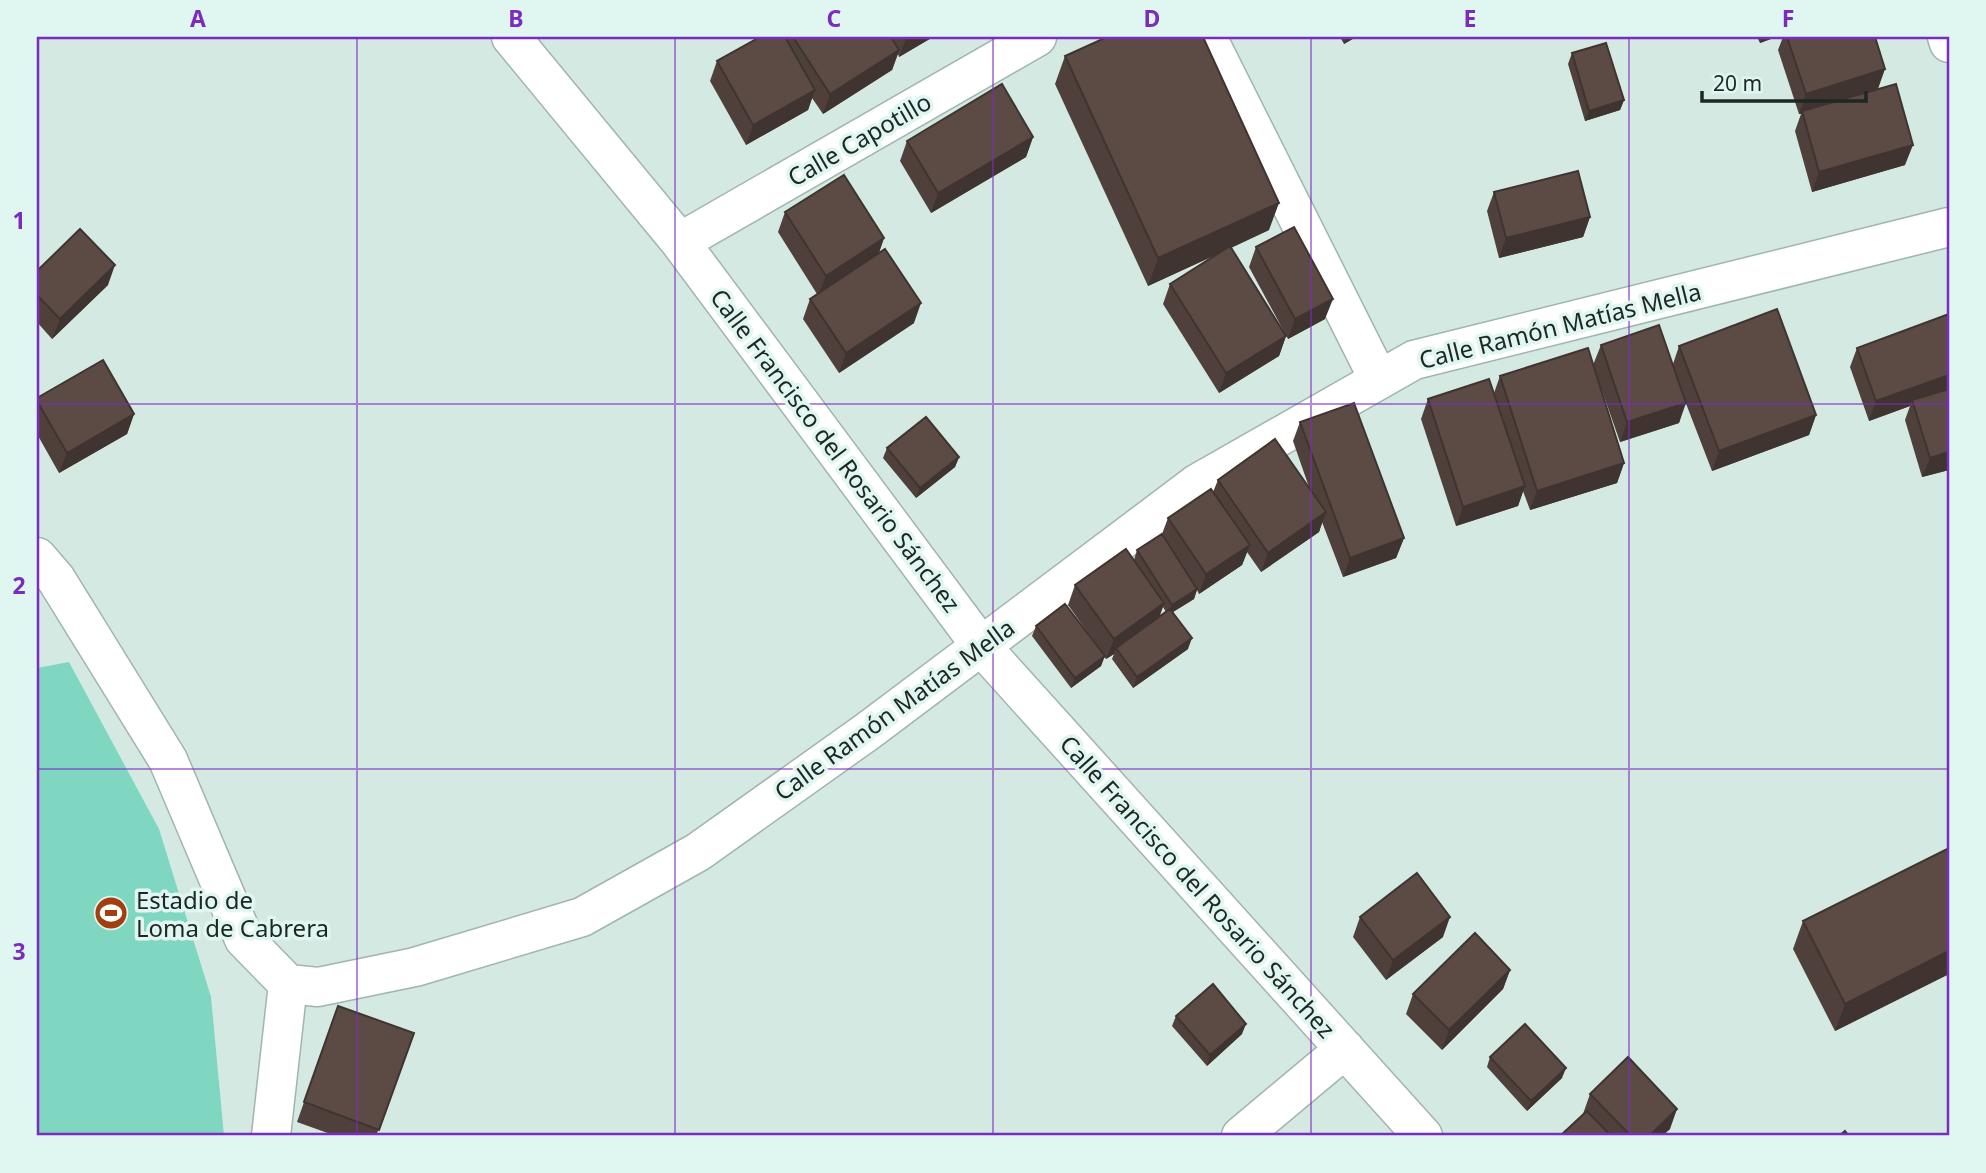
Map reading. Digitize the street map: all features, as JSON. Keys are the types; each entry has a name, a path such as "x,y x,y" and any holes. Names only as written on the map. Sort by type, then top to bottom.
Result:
{"street":[{"name":"Calle Francisco del Rosario Sánchez","path":"511,37 680,242 981,646 1423,1136"},
{"name":"Calle Capotillo","path":"680,242 1037,37"},
{"path":"1207,37 1379,380"},
{"path":"1947,37 1949,43"},
{"name":"Calle Ramón Matías Mella","path":"288,984 318,987 415,967 582,917 698,852 868,731 1198,483 1414,360 1949,227"},
{"path":"37,557 55,579 168,760 244,939 288,984 271,1136"},
{"path":"1241,1136 1345,1049"}],"green space":[{"name":"Estadio de Loma de Cabrera","path":"69,662 159,829 211,997 224,1136 37,1136 37,668"}],"building":[{"path":"760,37 785,37 815,90 753,125 717,61"},
{"path":"793,37 891,37 899,50 830,94"},
{"path":"1107,37 1203,37 1279,203 1158,258 1065,56"},
{"path":"1787,37 1875,37 1885,69 1806,94"},
{"path":"1606,43 1624,100 1589,111 1572,53"},
{"path":"1002,84 1033,137 938,193 907,141"},
{"path":"1896,84 1913,145 1819,172 1802,111"},
{"path":"1578,171 1590,217 1506,238 1494,192"},
{"path":"844,175 884,238 826,276 785,212"},
{"path":"1294,227 1333,299 1295,319 1256,247"},
{"path":"80,229 115,265 60,319 37,295 37,271"},
{"path":"1230,246 1286,336 1226,373 1170,284"},
{"path":"885,249 921,303 846,353 810,299"},
{"path":"1777,309 1816,415 1719,451 1679,346"},
{"path":"1949,314 1949,375 1876,401 1857,348"},
{"path":"1659,325 1686,403 1627,422 1601,345"},
{"path":"1588,348 1624,463 1537,491 1500,376"},
{"path":"103,360 134,414 67,453 37,398"},
{"path":"1489,379 1525,486 1463,507 1428,399"},
{"path":"1949,389 1949,452 1930,458 1912,400"},
{"path":"1354,403 1404,538 1350,558 1300,422"},
{"path":"926,417 959,457 920,488 887,448"},
{"path":"1275,439 1326,512 1268,553 1218,480"},
{"path":"1211,489 1250,545 1206,574 1168,518"},
{"path":"1162,534 1197,589 1172,605 1137,550"},
{"path":"1126,549 1164,603 1114,639 1075,585"},
{"path":"1065,604 1105,656 1075,678 1036,626"},
{"path":"1170,609 1192,638 1137,677 1116,648"},
{"path":"1949,848 1949,951 1845,1004 1803,921"},
{"path":"1417,873 1450,917 1393,960 1360,917"},
{"path":"1475,933 1510,970 1449,1030 1413,994"},
{"path":"1213,984 1246,1024 1210,1055 1176,1016"},
{"path":"338,1006 414,1033 379,1130 304,1102"},
{"path":"1525,1024 1566,1068 1531,1101 1490,1057"},
{"path":"1628,1057 1677,1109 1649,1136 1631,1136 1590,1094"},
{"path":"1587,1111 1611,1136 1560,1136"}],"place":[{"name":"Estadio de Loma de Cabrera","path":"111,913"}]}
